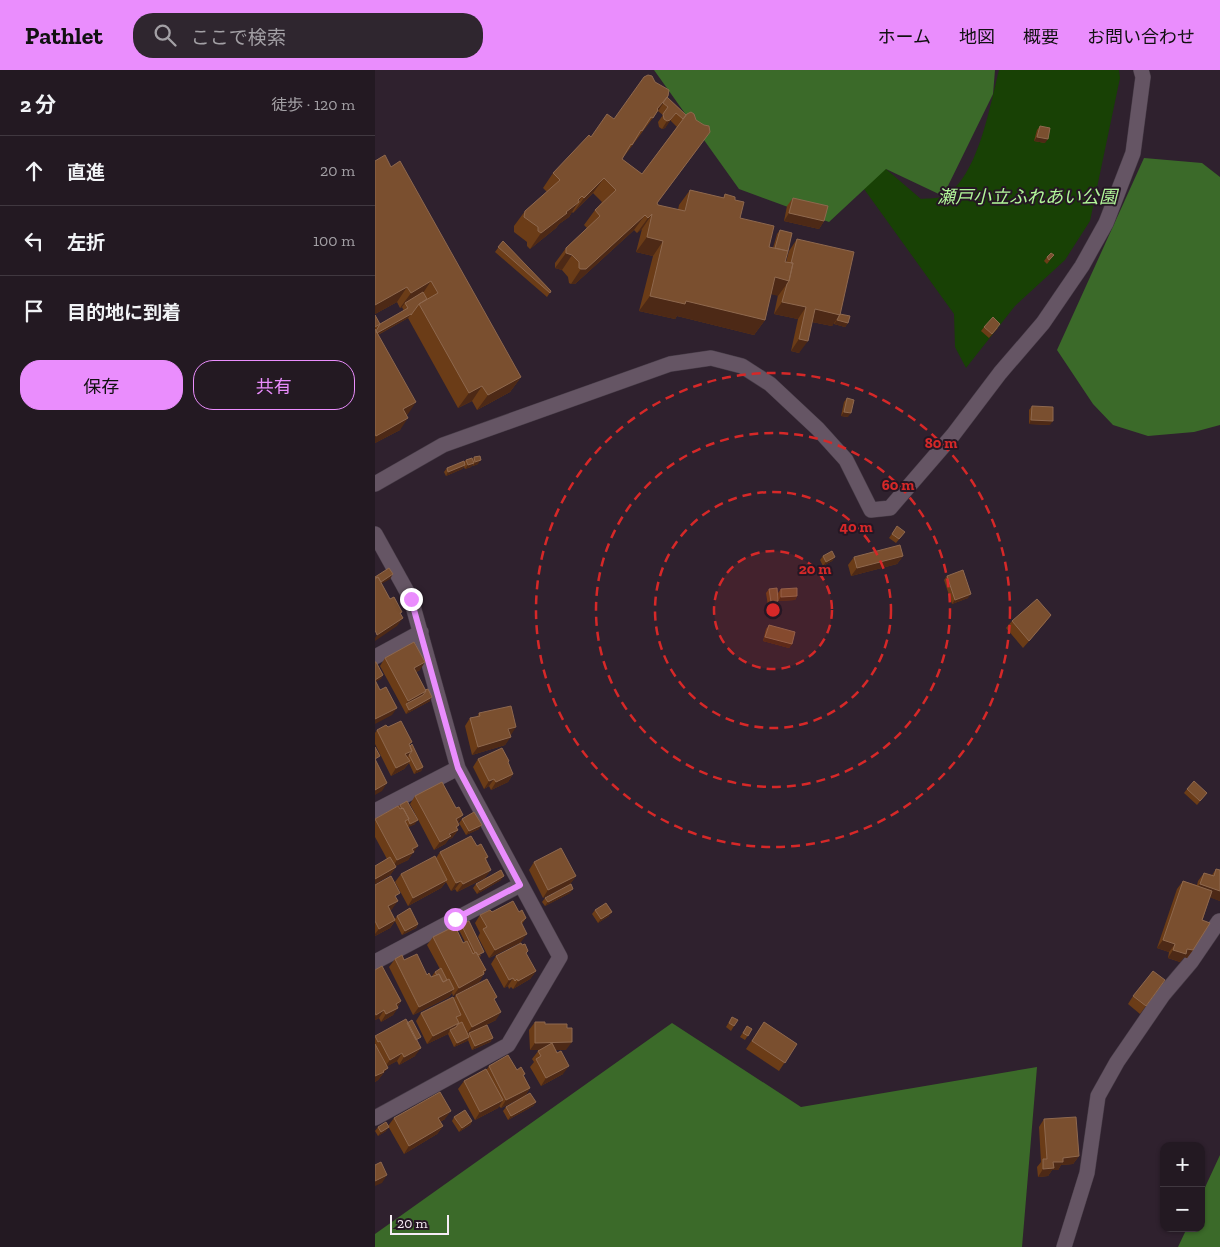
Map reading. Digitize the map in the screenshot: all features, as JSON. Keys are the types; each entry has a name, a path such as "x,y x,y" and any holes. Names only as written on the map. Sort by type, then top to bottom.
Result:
{"street":[{"path":"375,484 443,445 670,364 711,358 742,366 770,384 818,429 846,460 871,510 890,508 953,435 1000,373 1043,322 1082,266 1106,223 1133,153 1143,77 1141,70"},
{"path":"375,534 411,599 458,768 560,957 508,1045 375,1118"},
{"path":"375,657 421,632"},
{"path":"375,811 458,768"},
{"path":"375,962 520,885"},
{"path":"1065,1247 1087,1174 1098,1096 1117,1062 1158,1002 1191,962 1219,921"}],"green space":[{"path":"654,70 995,70 993,94 943,196 886,169 829,222 739,189"},
{"name":"瀬戸小立ふれあい公園","path":"999,70 1119,70 1120,78 1090,221 1065,260 1015,306 966,368 955,347 954,314 864,189 859,175 886,169 921,199 944,196 956,187 966,174 981,139"},
{"path":"1144,158 1202,163 1220,177 1220,425 1194,432 1148,436 1113,425 1093,404 1057,350"},
{"path":"672,1023 801,1107 1037,1067 1022,1247 375,1247 375,1234"},
{"path":"1220,1155 1220,1247 1178,1247 1185,1232 1205,1232 1205,1187"}],"building":[{"path":"652,76 655,82 669,90 668,96 657,109 653,118 651,117 641,130 622,159 642,174 687,114 691,112 696,120 709,126 710,132 657,203 658,205 685,211 690,190 724,198 725,194 735,197 735,200 744,202 740,218 774,226 769,247 788,251 785,262 793,263 789,281 775,277 765,320 686,301 685,304 650,296 663,241 647,237 652,214 648,218 645,215 586,269 579,268 579,262 572,255 566,253 566,248 600,216 595,210 616,190 604,178 584,198 582,196 578,200 579,202 567,213 541,233 538,231 538,227 524,217 525,211 560,180 553,173 589,135 591,137 607,114 614,119 644,77"},
{"path":"667,97 686,115 683,119 676,113 670,120 664,119 663,114 668,107 663,103"},
{"path":"1040,126 1050,128 1048,139 1037,137"},
{"path":"385,155 391,167 400,161 521,377 488,395 482,386 469,393 419,304 438,293 431,281 411,293 407,287 375,305 375,161"},
{"path":"793,198 828,206 824,221 789,213"},
{"path":"780,230 792,233 788,251 775,248"},
{"path":"797,239 854,252 840,315 815,309 808,341 799,339 806,307 782,302 789,281"},
{"path":"503,241 551,291 550,293 498,247"},
{"path":"1051,253 1054,255 1049,260 1047,257"},
{"path":"423,292 427,299 419,304 411,315 377,333 376,331 380,324 408,308 405,303"},
{"path":"840,314 850,316 848,323 837,320"},
{"path":"375,315 380,324 375,327"},
{"path":"993,317 1000,324 992,334 984,327"},
{"path":"375,329 416,402 403,409 408,418 376,436 375,434"},
{"path":"847,398 854,400 851,413 844,412"},
{"path":"1032,406 1053,407 1053,421 1031,420"},
{"path":"480,456 481,460 475,462 474,457"},
{"path":"472,458 474,463 468,465 466,460"},
{"path":"464,461 465,465 448,472 447,468"},
{"path":"897,526 905,532 899,539 892,534"},
{"path":"900,545 903,556 857,568 854,557"},
{"path":"832,551 835,557 826,562 823,556"},
{"path":"389,568 393,574 381,582 378,577 375,578 375,577"},
{"path":"963,570 971,594 955,600 947,576"},
{"path":"378,577 390,599 394,597 403,618 377,635 375,630 375,579"},
{"path":"777,588 778,601 771,602 769,589"},
{"path":"797,588 797,596 781,597 781,589"},
{"path":"1037,599 1051,615 1029,641 1012,621"},
{"path":"769,625 795,632 792,644 765,637"},
{"path":"414,642 425,662 414,668 426,691 408,701 385,658"},
{"path":"375,662 383,675 375,680"},
{"path":"375,680 380,690 386,687 397,708 375,719"},
{"path":"428,689 432,697 409,710 406,704 423,695 425,690"},
{"path":"511,706 516,727 508,729 511,737 478,747 470,718 480,716 479,713"},
{"path":"401,721 412,742 409,744 412,751 405,754 410,761 396,768 377,730 386,725 388,727"},
{"path":"412,744 423,767 417,770 409,755 412,751 410,746"},
{"path":"375,747 380,756 375,759"},
{"path":"502,748 513,774 496,782 494,779 489,781 478,759"},
{"path":"375,759 387,783 375,790"},
{"path":"1194,781 1207,793 1200,801 1187,789"},
{"path":"442,782 456,808 459,807 463,815 456,819 459,825 456,827 458,830 449,834 451,836 440,842 415,796"},
{"path":"407,801 418,820 410,824 400,805"},
{"path":"398,806 400,809 403,808 409,819 405,821 418,846 412,849 414,852 397,860 375,819"},
{"path":"474,812 482,825 469,831 462,819"},
{"path":"471,836 477,846 481,844 488,857 485,858 491,870 463,884 461,881 456,883 440,852"},
{"path":"561,848 576,876 548,890 534,862"},
{"path":"435,856 447,880 413,898 401,874"},
{"path":"390,857 396,867 375,879 375,866"},
{"path":"1216,869 1220,870 1220,891 1200,884 1204,873 1214,876"},
{"path":"501,870 504,876 480,890 476,884"},
{"path":"391,876 400,893 395,896 398,901 388,906 395,920 379,929 375,921 375,885"},
{"path":"1183,881 1212,891 1202,920 1210,923 1193,950 1187,949 1186,954 1173,950 1175,944 1163,940"},
{"path":"571,884 573,889 548,902 545,898"},
{"path":"513,901 519,912 522,910 526,918 521,922 527,934 495,950 483,929 487,927 480,915 490,910 492,912"},
{"path":"606,903 612,912 601,919 595,910"},
{"path":"410,908 418,924 405,931 397,916"},
{"path":"469,921 484,952 478,955 475,953 461,924"},
{"path":"455,926 463,943 467,941 473,954 476,952 486,970 483,971 484,974 459,988 433,937"},
{"path":"521,943 522,945 525,944 528,951 526,953 536,971 518,981 517,979 515,981 513,978 509,980 496,956"},
{"path":"417,954 427,975 429,973 431,977 439,974 443,982 449,979 454,989 419,1007 395,959 402,955 404,960"},
{"path":"382,966 401,1001 396,1004 398,1008 386,1014 384,1010 376,1015 375,970"},
{"path":"441,968 447,980 443,982 439,974 437,975 435,972"},
{"path":"1153,971 1165,980 1146,1006 1133,996"},
{"path":"487,979 497,997 494,999 501,1012 472,1027 456,995"},
{"path":"453,997 461,1015 456,1017 459,1023 433,1036 421,1013"},
{"path":"732,1017 738,1020 734,1026 729,1023"},
{"path":"406,1019 421,1048 404,1057 402,1053 390,1060 380,1041 378,1042 375,1036"},
{"path":"412,1020 421,1037 416,1040 407,1023"},
{"path":"462,1022 469,1037 457,1043 450,1030"},
{"path":"535,1022 567,1024 567,1028 572,1028 572,1042 535,1043"},
{"path":"764,1022 797,1044 785,1063 752,1041"},
{"path":"487,1025 493,1038 475,1046 469,1033"},
{"path":"747,1026 752,1029 748,1036 743,1033"},
{"path":"552,1043 557,1053 561,1051 569,1066 546,1078 536,1059 541,1056 538,1051"},
{"path":"375,1044 388,1068 375,1076"},
{"path":"508,1055 517,1070 521,1067 530,1088 506,1100 489,1066"},
{"path":"486,1069 503,1100 480,1112 464,1081"},
{"path":"440,1092 451,1111 438,1118 443,1126 409,1146 394,1118"},
{"path":"530,1093 536,1102 511,1116 506,1107"},
{"path":"465,1110 472,1121 462,1128 454,1117"},
{"path":"1076,1117 1079,1156 1063,1158 1063,1162 1053,1162 1054,1168 1043,1169 1043,1159 1047,1159 1044,1119"},
{"path":"386,1122 389,1127 381,1132 378,1127"},
{"path":"381,1162 387,1175 375,1181 375,1165"}],"route":[{"path":"411,599 458,768 520,885 455,919"}]}
